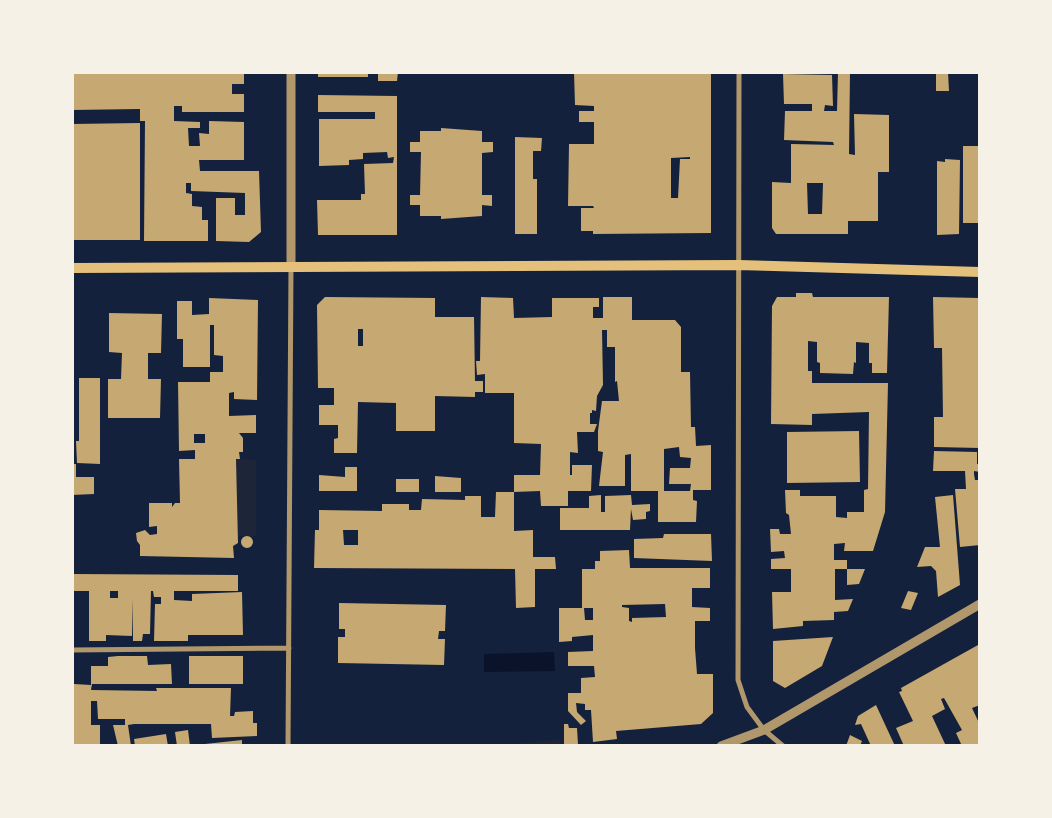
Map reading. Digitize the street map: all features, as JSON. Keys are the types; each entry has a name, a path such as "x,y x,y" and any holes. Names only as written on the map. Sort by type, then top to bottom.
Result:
{"main road":[{"path":"72,268 739,265 980,272"}],"street":[{"path":"288,746 291,72"},
{"path":"740,72 738,680 747,706 764,730 783,746"},
{"path":"721,746 764,730 980,604"},
{"path":"72,650 289,648"}],"shaded area":[{"path":"236,459 256,460 256,536 238,536"},
{"path":"554,652 555,671 484,672 484,654"},
{"path":"560,739 560,745 509,745"}],"building":[{"path":"72,72 244,72 244,84 232,84 232,94 244,94 244,112 182,112 182,106 174,106 174,121 200,122 200,128 188,128 189,146 200,146 199,133 209,134 209,121 244,122 244,160 199,160 200,171 259,171 261,232 249,242 216,241 216,198 235,198 235,215 245,215 245,193 191,191 191,183 186,183 186,193 192,194 192,206 202,207 202,220 208,220 208,241 144,241 145,121 140,121 140,109 72,110"},
{"path":"318,72 368,72 368,77 318,77"},
{"path":"378,72 398,72 397,81 378,81"},
{"path":"574,72 711,72 711,233 593,234 593,231 581,231 581,208 594,208 593,206 568,206 569,144 594,144 594,122 579,122 579,111 594,111 594,106 575,105","holes":["690,157 690,159 680,159 678,198 671,198 671,158"]},
{"path":"838,72 850,72 849,154 855,155 854,114 889,115 889,172 878,172 878,221 848,221 848,234 776,234 772,228 772,182 791,183 791,144 834,145 833,142 784,140 785,111 812,111 812,104 784,104 783,74 832,75 833,106 825,105 824,111 837,111","holes":["807,183 823,183 822,214 808,214"]},
{"path":"936,72 948,72 949,91 936,91"},
{"path":"318,95 397,96 397,235 318,235 317,200 361,200 361,194 365,194 364,164 393,163 394,157 388,158 387,152 363,153 363,159 349,160 349,165 319,166 319,119 375,119 375,112 318,112"},
{"path":"140,123 140,240 72,240 72,124"},
{"path":"441,128 482,131 482,142 493,142 493,152 482,153 482,195 492,195 492,206 482,205 482,216 441,219 441,216 420,216 420,205 410,205 410,195 420,195 421,152 410,152 410,142 420,142 420,131 441,131"},
{"path":"515,137 542,138 541,151 533,151 533,179 537,179 537,234 515,234"},
{"path":"963,146 980,146 980,223 963,223"},
{"path":"945,159 960,160 959,234 937,235 937,161 945,162"},
{"path":"796,293 812,293 813,297 889,297 887,373 872,373 872,363 869,363 869,343 856,342 856,363 854,362 853,374 820,373 820,363 817,362 817,342 808,341 808,371 812,371 812,383 888,383 885,512 873,551 844,551 845,543 834,544 834,560 847,560 847,569 835,569 835,600 853,599 848,611 834,612 834,620 803,621 803,626 773,629 772,592 791,592 791,569 771,569 771,559 785,558 784,551 771,552 770,529 779,529 780,534 791,534 789,515 786,513 785,490 800,490 800,496 836,496 836,517 847,518 847,512 864,512 864,490 868,489 869,412 812,414 812,425 771,424 772,306 777,297 796,297"},
{"path":"325,297 435,298 435,317 474,317 475,381 483,381 483,392 475,392 475,397 435,396 435,431 396,431 396,403 358,402 357,453 334,453 334,439 338,438 338,425 319,425 319,405 334,405 334,388 318,388 317,305","holes":["358,329 363,329 363,346 358,346"]},
{"path":"481,297 513,298 514,318 552,317 552,298 599,298 599,307 593,307 593,318 603,318 603,297 632,297 632,320 675,320 681,327 681,372 690,372 691,427 695,427 696,446 711,445 711,490 693,490 693,500 697,501 696,522 658,522 658,491 631,491 631,454 625,455 625,486 599,486 603,452 598,451 598,431 602,401 619,401 617,381 615,382 615,347 607,347 607,330 602,330 603,385 597,396 596,411 592,410 592,413 590,413 590,424 597,424 594,432 577,432 578,453 570,452 570,475 572,475 572,465 592,465 591,491 568,491 568,506 541,506 540,491 514,492 514,475 540,475 541,444 514,443 514,393 485,393 485,374 477,375 476,361 480,361","holes":["679,447 680,457 691,458 690,468 670,468 669,484 691,484 690,491 664,491 664,449"]},
{"path":"933,297 980,298 980,448 934,447 934,417 943,417 942,348 934,348"},
{"path":"209,298 258,300 257,400 234,399 234,392 229,393 229,416 256,415 256,433 239,433 243,438 243,452 239,452 240,459 236,459 238,543 233,546 234,558 140,556 140,545 137,541 136,533 145,530 150,535 157,534 157,526 149,527 149,503 172,503 172,507 175,503 180,503 179,459 195,459 195,450 179,451 178,382 210,382 210,372 223,372 223,356 214,355 214,325 210,325 210,367 183,367 183,339 177,339 177,301 192,301 192,315 209,314","holes":["194,434 205,434 205,443 194,443"]},
{"path":"109,313 162,314 161,353 148,353 148,379 161,379 160,418 108,418 108,379 121,379 122,353 109,352"},
{"path":"79,378 100,378 100,464 77,463 76,441 79,441"},
{"path":"859,431 860,482 787,483 787,432"},
{"path":"934,451 977,452 977,464 980,464 980,472 974,471 974,474 975,480 980,480 980,545 960,547 955,489 966,489 965,471 933,471"},
{"path":"72,464 76,464 76,477 94,477 94,494 72,495"},
{"path":"345,467 357,467 357,491 319,491 319,475 345,477"},
{"path":"435,476 461,478 461,492 435,492"},
{"path":"396,479 419,479 419,492 396,492"},
{"path":"496,492 514,492 514,531 533,530 533,557 555,557 556,569 535,569 535,607 516,608 515,569 314,568 315,530 319,530 319,510 382,511 382,504 409,504 409,510 421,510 422,499 465,500 465,496 481,496 481,517 495,517","holes":["343,530 358,530 358,545 344,545"]},
{"path":"601,495 601,512 605,512 605,496 631,495 632,505 650,504 650,511 646,512 646,519 633,520 631,509 630,530 560,530 560,508 589,508 589,496"},
{"path":"953,495 960,585 938,597 936,571 931,566 917,567 925,547 940,547 935,497"},
{"path":"664,534 711,534 712,561 634,558 634,539 663,538"},
{"path":"245,536 249,536 253,542 249,548 245,548 241,544 241,540"},
{"path":"629,550 630,568 710,568 710,588 692,588 692,607 710,608 710,621 695,621 697,674 713,674 713,713 701,724 616,731 617,739 593,742 591,710 585,710 585,704 576,703 577,712 586,721 581,725 568,711 568,693 581,693 581,678 595,677 594,666 568,666 568,652 593,651 593,635 572,637 572,641 559,642 559,608 582,608 582,569 595,569 595,561 600,561 600,551","holes":["665,604 666,617 632,618 632,622 629,621 629,608 622,607 622,605","584,608 593,608 593,620 585,620"]},
{"path":"847,569 865,569 859,584 847,585"},
{"path":"72,574 238,575 238,591 174,591 174,600 192,601 192,594 242,592 243,635 188,635 188,641 154,641 155,604 161,604 161,597 154,597 153,591 151,591 150,634 143,634 142,641 133,641 133,599 132,636 106,635 106,641 89,641 89,591 72,591","holes":["110,591 118,591 118,598 110,598"]},
{"path":"908,591 918,593 911,610 901,608"},
{"path":"339,603 446,605 445,631 439,631 438,639 445,639 444,665 338,663 338,637 345,637 345,629 339,629"},
{"path":"833,637 822,666 785,688 773,681 773,641"},
{"path":"978,645 980,705 972,708 980,725 980,746 962,746 956,733 962,730 944,698 941,699 945,709 932,716 946,746 904,746 896,728 913,721 899,692 902,691 901,688"},
{"path":"147,656 148,665 171,664 172,684 92,684 91,690 157,691 156,688 231,688 230,716 234,716 235,712 253,711 253,723 257,723 257,736 212,738 211,724 134,724 128,725 131,746 118,746 113,725 125,725 125,719 98,719 97,701 91,701 91,725 100,725 100,746 72,746 74,684 91,685 91,666 108,666 108,657"},
{"path":"189,656 243,656 243,684 189,684"},
{"path":"876,705 895,746 871,746 861,724 855,725 858,716"},
{"path":"564,724 568,724 569,728 577,728 578,744 564,745"},
{"path":"188,730 190,746 177,746 175,732"},
{"path":"166,734 168,746 135,746 134,739"},
{"path":"850,735 862,741 860,746 846,746"},
{"path":"242,740 242,746 206,746 205,744"}]}
